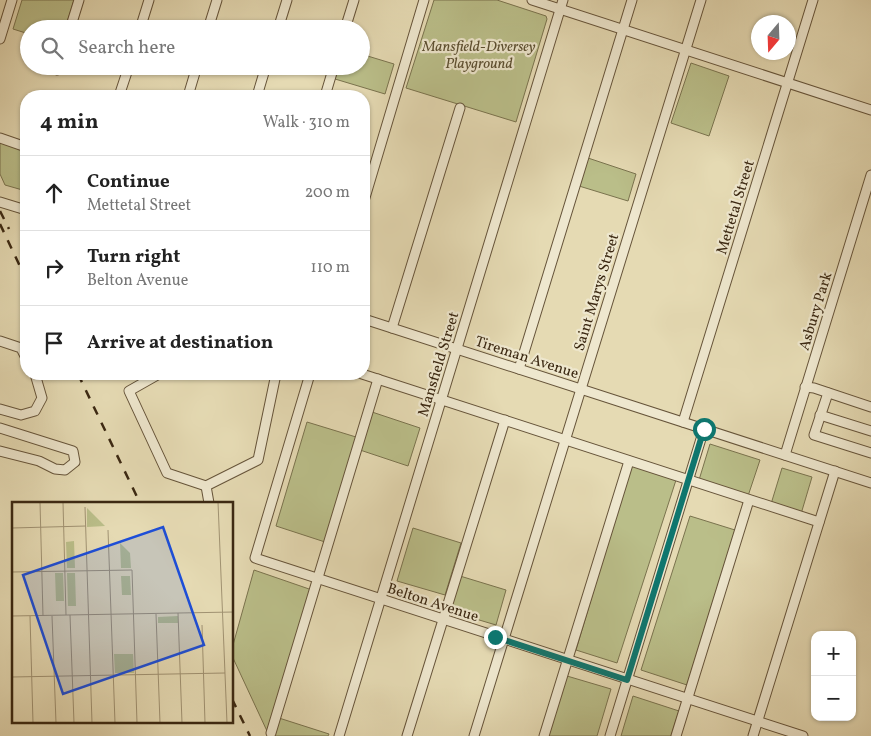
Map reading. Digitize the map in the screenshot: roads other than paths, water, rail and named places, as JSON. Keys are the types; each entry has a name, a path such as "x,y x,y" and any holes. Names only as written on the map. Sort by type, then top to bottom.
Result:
{"street":[{"path":"0,39 12,0"},
{"path":"73,20 79,0"},
{"path":"143,20 149,0"},
{"path":"211,20 217,0"},
{"path":"281,20 287,0"},
{"path":"348,20 354,0"},
{"path":"370,181 424,0"},
{"path":"532,0 871,110"},
{"name":"Mansfield Street","path":"339,736 563,0"},
{"path":"519,369 632,0"},
{"name":"Saint Marys Street","path":"474,736 701,0"},
{"name":"Mettetal Street","path":"683,422 813,0"},
{"path":"121,90 125,75"},
{"path":"190,90 194,75"},
{"path":"259,90 263,75"},
{"path":"327,90 331,75"},
{"path":"392,328 460,108"},
{"path":"0,138 20,145"},
{"name":"Asbury Park","path":"785,455 871,175"},
{"path":"0,202 20,208"},
{"name":"Tireman Avenue","path":"370,321 704,429"},
{"path":"0,341 20,348"},
{"path":"370,376 819,522"},
{"path":"271,733 316,589 316,578 378,379"},
{"path":"0,409 21,415 35,411 42,398 37,380"},
{"path":"148,380 129,391 167,473 206,486 258,460 275,380"},
{"name":"Belton Avenue","path":"308,380 255,558 803,736"},
{"path":"806,387 828,392 871,407"},
{"path":"828,392 814,435 871,453"},
{"path":"820,415 871,431"},
{"path":"406,736 505,420"},
{"path":"0,428 72,451 75,462 65,470 55,469 39,462 0,451"},
{"path":"610,736 704,429 871,483"},
{"path":"544,736 629,460"},
{"path":"753,736 835,471"},
{"path":"206,486 209,502"},
{"path":"676,736 749,500"}],"railway":[{"path":"0,211 9,229"},
{"path":"0,224 20,266"},
{"path":"81,380 140,502"},
{"path":"234,703 250,736"}],"park label":[{"name":"Mansfield-Diversey Playground","path":"479,54"}]}
